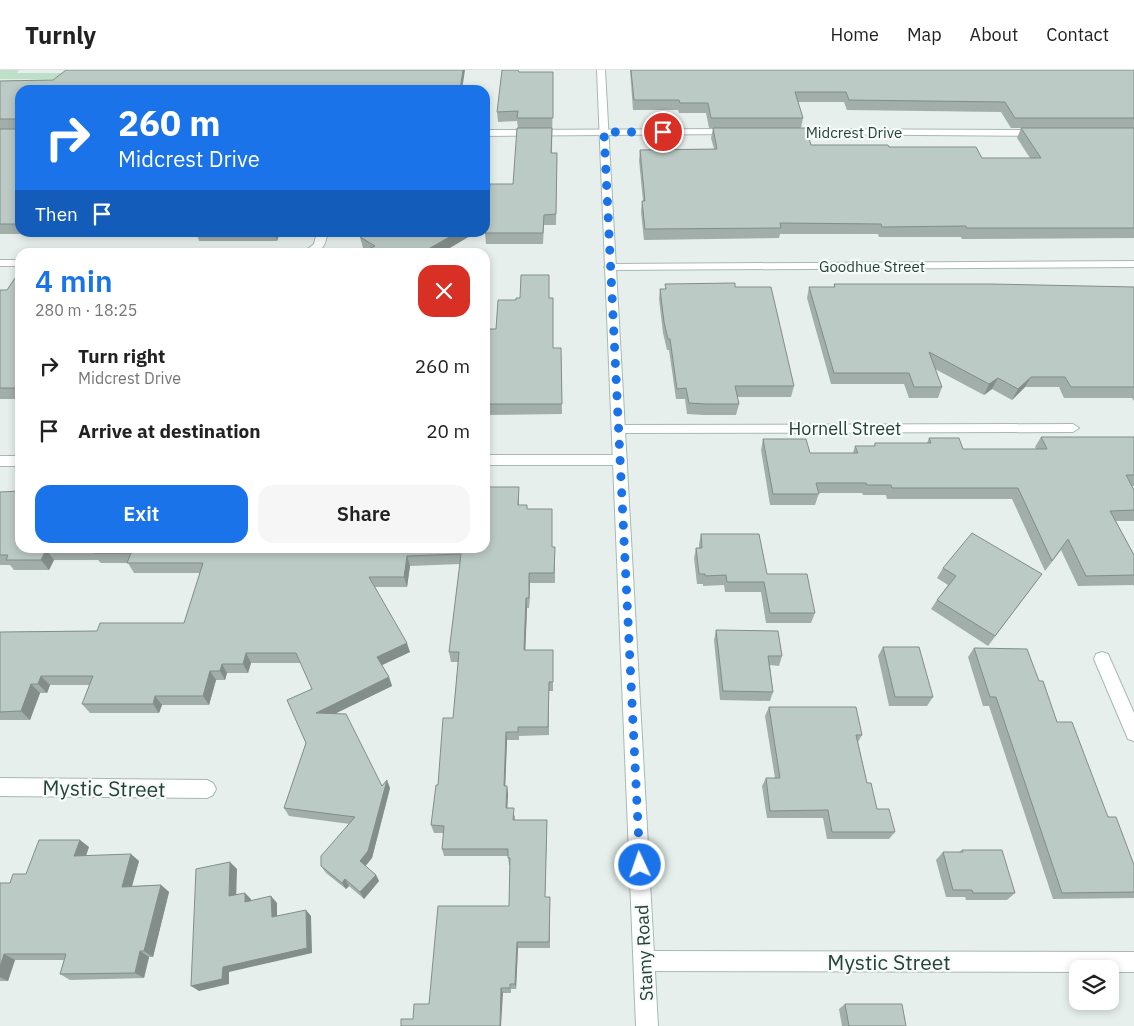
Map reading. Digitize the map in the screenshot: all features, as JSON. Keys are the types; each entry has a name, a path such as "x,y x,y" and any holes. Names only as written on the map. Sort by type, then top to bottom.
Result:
{"street":[{"name":"Stamy Road","path":"601,70 648,1026"},
{"path":"490,133 741,132"},
{"name":"Midcrest Drive","path":"780,132 1046,133"},
{"path":"316,248 319,246 322,237"},
{"path":"0,263 15,263"},
{"name":"Goodhue Street","path":"610,267 1134,264"},
{"path":"490,460 620,460"},
{"path":"0,462 15,461"},
{"path":"1102,658 1134,732"},
{"name":"Mystic Street","path":"0,787 207,789"},
{"name":"Mystic Street","path":"644,961 1134,962"}],"lane":[{"name":"Hornell Street","path":"618,429 1073,428"}],"green space":[{"path":"0,70 19,70 17,73 164,73 159,80 0,79"}],"building":[{"path":"66,70 463,70 461,85 15,85 15,119 0,119 0,81 53,80"},
{"path":"502,70 553,72 553,118 517,118 518,111 497,112"},
{"path":"631,70 1134,70 1134,118 1015,118 1005,102 849,100 846,92 795,92 803,118 711,118 708,103 680,103 679,100 634,100"},
{"path":"517,128 552,128 551,153 557,153 556,214 544,215 543,233 490,233 490,184 513,184"},
{"path":"713,128 806,128 811,145 976,147 982,158 1041,158 1021,128 1134,128 1134,228 882,227 881,224 780,223 781,228 645,229 642,201 645,201 640,150 717,149"},
{"path":"0,129 15,129 15,224 0,224"},
{"path":"360,237 449,237 430,248 371,248 375,246"},
{"path":"521,275 549,275 549,298 553,298 553,348 561,348 562,404 490,404 490,329 496,329 498,300 516,300 516,298 520,298"},
{"path":"15,278 15,388 0,388 0,290 7,290"},
{"path":"735,283 735,287 771,287 794,386 735,386 739,404 689,403 686,388 677,389 670,339 668,339 664,322 660,289 666,289 665,284"},
{"path":"834,284 991,284 1134,287 1134,387 1071,387 1065,377 1031,377 1018,389 998,378 989,384 929,352 942,387 914,387 909,373 834,373 809,287 835,287"},
{"path":"1041,437 1134,437 1134,475 1126,475 1134,490 1134,510 1110,511 1134,555 1134,575 1086,576 1068,539 1052,561 1018,488 892,488 891,485 867,485 866,483 816,483 819,494 773,494 763,439 806,439 810,453 858,453 855,446 875,446 875,443 931,443 929,438 959,438 963,449 1047,449"},
{"path":"490,487 519,487 518,505 527,505 527,509 552,509 552,547 555,547 554,573 529,573 529,598 526,598 524,650 553,650 553,682 549,682 548,727 518,727 518,732 506,732 504,786 507,786 506,808 514,808 513,820 547,820 545,897 550,897 549,942 517,942 515,984 510,984 510,988 501,988 500,1026 401,1026 401,1019 413,1019 414,1004 429,1004 438,906 509,906 510,858 508,858 508,849 442,849 444,826 431,825 436,785 438,785 443,718 453,718 459,652 449,652 461,554 407,556 404,577 369,577 407,643 377,657 389,677 316,713 346,714 382,786 387,780 368,851 360,861 376,875 360,892 345,879 342,883 321,866 321,856 355,817 284,808 306,743 287,700 312,689 296,653 246,653 243,664 222,664 220,671 210,671 203,696 155,696 153,704 82,704 93,676 41,676 38,684 31,684 21,711 0,712 0,632 97,631 100,623 184,623 203,563 127,563 131,553 490,553"},
{"path":"15,491 15,553 44,553 41,560 6,560 8,555 0,555 0,492"},
{"path":"972,533 1042,574 995,636 937,600 956,576 943,568"},
{"path":"701,534 759,534 767,574 807,574 815,613 770,613 764,582 727,582 726,575 705,576 705,574 699,574 696,548 702,548"},
{"path":"716,630 778,631 782,656 768,656 773,692 723,691"},
{"path":"883,647 919,647 933,697 895,697"},
{"path":"974,648 1027,649 1039,681 1043,681 1057,722 1072,722 1108,817 1116,817 1134,865 1134,892 1062,893 996,697 990,697"},
{"path":"769,707 856,707 862,735 856,735 867,783 871,783 877,809 889,809 895,832 832,832 828,810 770,811 766,778 780,778"},
{"path":"39,840 80,840 74,856 131,854 122,887 161,885 144,951 140,951 135,973 60,974 66,954 4,954 0,967 0,883 10,883 13,874 26,874"},
{"path":"962,850 1002,850 1015,893 973,893 972,890 953,890 943,852 963,852"},
{"path":"230,862 229,896 245,893 245,902 271,896 272,917 306,910 307,948 223,967 222,979 191,986 196,869"},
{"path":"845,1004 902,1004 906,1026 849,1026"}],"route":[{"path":"640,865 604,132 663,132"}]}
